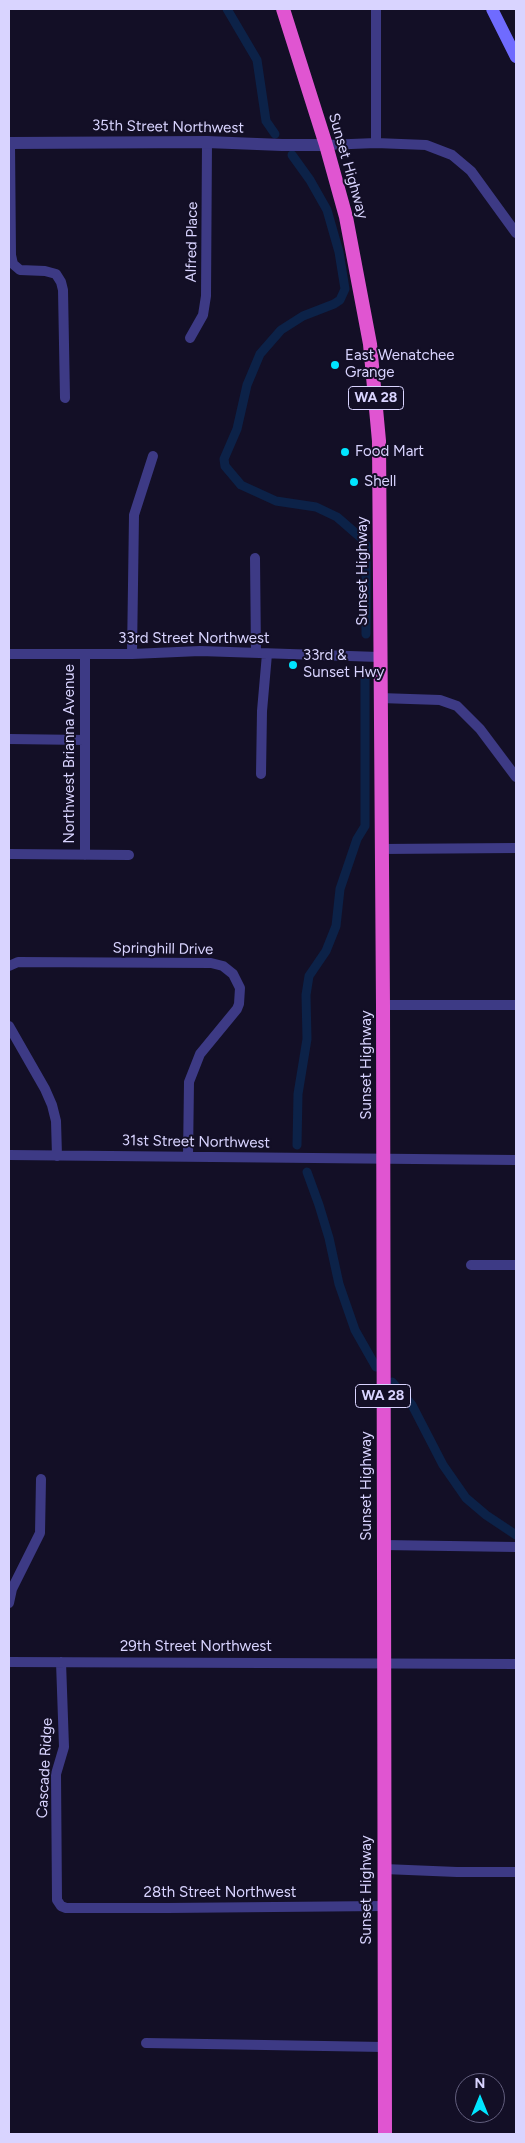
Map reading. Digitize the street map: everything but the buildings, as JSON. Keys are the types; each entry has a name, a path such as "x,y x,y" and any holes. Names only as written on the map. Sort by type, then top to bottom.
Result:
{"highway":[{"name":"Sunset Highway","path":"283,9 326,145 348,226 371,353 379,441 379,657 383,1005 384,2134"}],"main road":[{"path":"492,9 516,57"}],"street":[{"path":"376,9 376,143"},
{"name":"35th Street Northwest","path":"9,143 207,142 326,145"},
{"name":"Alfred Place","path":"190,338 203,315 206,296 207,142"},
{"path":"9,143 11,255 14,264 20,270 45,271 56,274 61,282 63,290 65,398"},
{"path":"326,145 376,143 426,145 452,155 471,171 516,233"},
{"path":"132,654 134,515 153,456"},
{"path":"255,558 256,653"},
{"name":"33rd Street Northwest","path":"9,654 132,654 200,651 379,657"},
{"name":"Northwest Brianna Avenue","path":"85,654 85,855"},
{"path":"261,774 262,711 267,654"},
{"path":"380,698 440,700 456,706 480,729 516,777"},
{"path":"9,739 85,740"},
{"path":"381,849 516,848"},
{"path":"9,854 129,855"},
{"name":"Springhill Drive","path":"9,966 18,962 212,962 224,966 233,974 240,988 237,1009 200,1054 190,1082 188,1157"},
{"path":"383,1005 516,1005"},
{"path":"9,1026 45,1089 52,1105 57,1132 57,1156"},
{"name":"31st Street Northwest","path":"9,1155 516,1160"},
{"path":"471,1264 516,1265"},
{"path":"9,1603 12,1589 40,1533 41,1479"},
{"path":"383,1545 516,1547"},
{"name":"29th Street Northwest","path":"9,1662 516,1664"},
{"name":"Cascade Ridge","path":"58,1904 56,1774 64,1747 61,1662"},
{"path":"384,1869 516,1872"},
{"name":"28th Street Northwest","path":"58,1904 63,1908 384,1906"},
{"path":"146,2043 384,2047"}],"waterway":[{"path":"227,9 257,60 266,121 275,134"},
{"path":"292,155 310,180 327,210 339,252 345,289 340,300 334,304 303,316 281,330 260,354 247,385 237,429 224,459 225,466 241,485 276,501 316,507 337,517 360,537 366,545 366,634"},
{"path":"297,1145 298,1094 307,1039 306,995 309,976 326,951 336,926 340,889 357,839 365,826 365,677"},
{"path":"307,1172 329,1238 339,1284 355,1330 376,1367"},
{"path":"392,1382 412,1405 443,1465 466,1498 486,1515 516,1535"}],"place":[{"name":"East Wenatchee Grange","path":"335,365"},
{"name":"Food Mart","path":"345,452"},
{"name":"Shell","path":"354,482"},
{"name":"33rd & Sunset Hwy","path":"293,665"}]}
